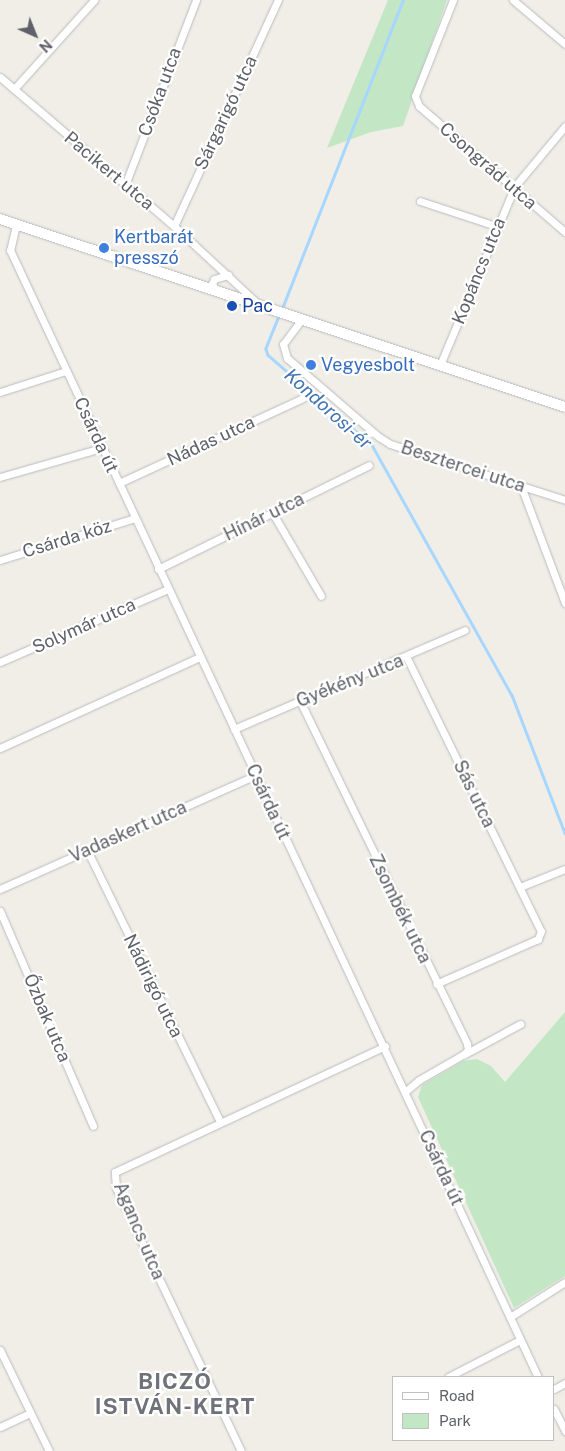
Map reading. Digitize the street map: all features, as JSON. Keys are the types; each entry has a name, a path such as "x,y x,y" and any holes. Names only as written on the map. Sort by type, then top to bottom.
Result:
{"street":[{"path":"14,89 94,0"},
{"name":"Sárgarigó utca","path":"174,226 278,0"},
{"name":"Csongrád utca","path":"453,0 416,96 419,106 445,130 515,186 565,232"},
{"path":"513,0 565,44"},
{"name":"Csóka utca","path":"125,185 194,1"},
{"name":"Pacikert utca","path":"0,77 174,226 260,307"},
{"name":"Kopáncs utca","path":"440,365 496,226 515,186 565,126"},
{"path":"420,201 496,226"},
{"path":"0,219 219,294 302,319 565,407"},
{"name":"Csárda út","path":"16,225 10,250 158,569 385,1046 538,1376"},
{"path":"219,294 212,284 214,279 228,275"},
{"name":"Besztercei utca","path":"302,319 283,344 287,358 379,437 390,444 565,500"},
{"path":"0,392 66,371"},
{"name":"Nádas utca","path":"118,483 303,398"},
{"path":"0,477 101,448"},
{"name":"Hínár utca","path":"158,569 369,465"},
{"path":"521,486 565,604"},
{"path":"272,512 321,596"},
{"name":"Csárda köz","path":"0,560 135,518"},
{"name":"Solymár utca","path":"0,662 168,589"},
{"name":"Gyékény utca","path":"234,729 390,662 407,658 465,630"},
{"path":"0,748 200,657"},
{"name":"Sás utca","path":"407,658 541,931 538,939 436,984"},
{"name":"Zsombék utca","path":"300,701 436,984 467,1044 468,1050 464,1054"},
{"name":"Vadaskert utca","path":"0,889 256,775"},
{"name":"Nádirigó utca","path":"87,850 220,1122"},
{"path":"520,887 565,869"},
{"name":"Őzbak utca","path":"0,911 93,1126"},
{"path":"406,1091 419,1080 520,1024"},
{"name":"Agancs utca","path":"241,1451 114,1180 115,1172 121,1167 385,1046"},
{"path":"510,1317 565,1282"},
{"path":"450,1376 520,1340"},
{"path":"0,1350 49,1451"},
{"path":"555,1411 565,1431"},
{"path":"0,1427 30,1412"}],"green space":[{"path":"388,0 447,0 403,126 371,132 327,148"},
{"path":"565,1012 565,1276 514,1308 418,1097 422,1085 463,1061 477,1059 491,1066 505,1082"}],"waterway":[{"name":"Kondorosi-ér","path":"281,311 403,0"},
{"name":"Kondorosi-ér","path":"279,316 266,349 268,355 372,445 512,695 565,833"}],"place":[{"name":"Kertbarát presszó","path":"104,248"},
{"name":"Pac","path":"232,306"},
{"name":"Vegyesbolt","path":"311,365"}],"district":[{"name":"BICZÓ ISTVÁN-KERT","path":"175,1394"}]}
